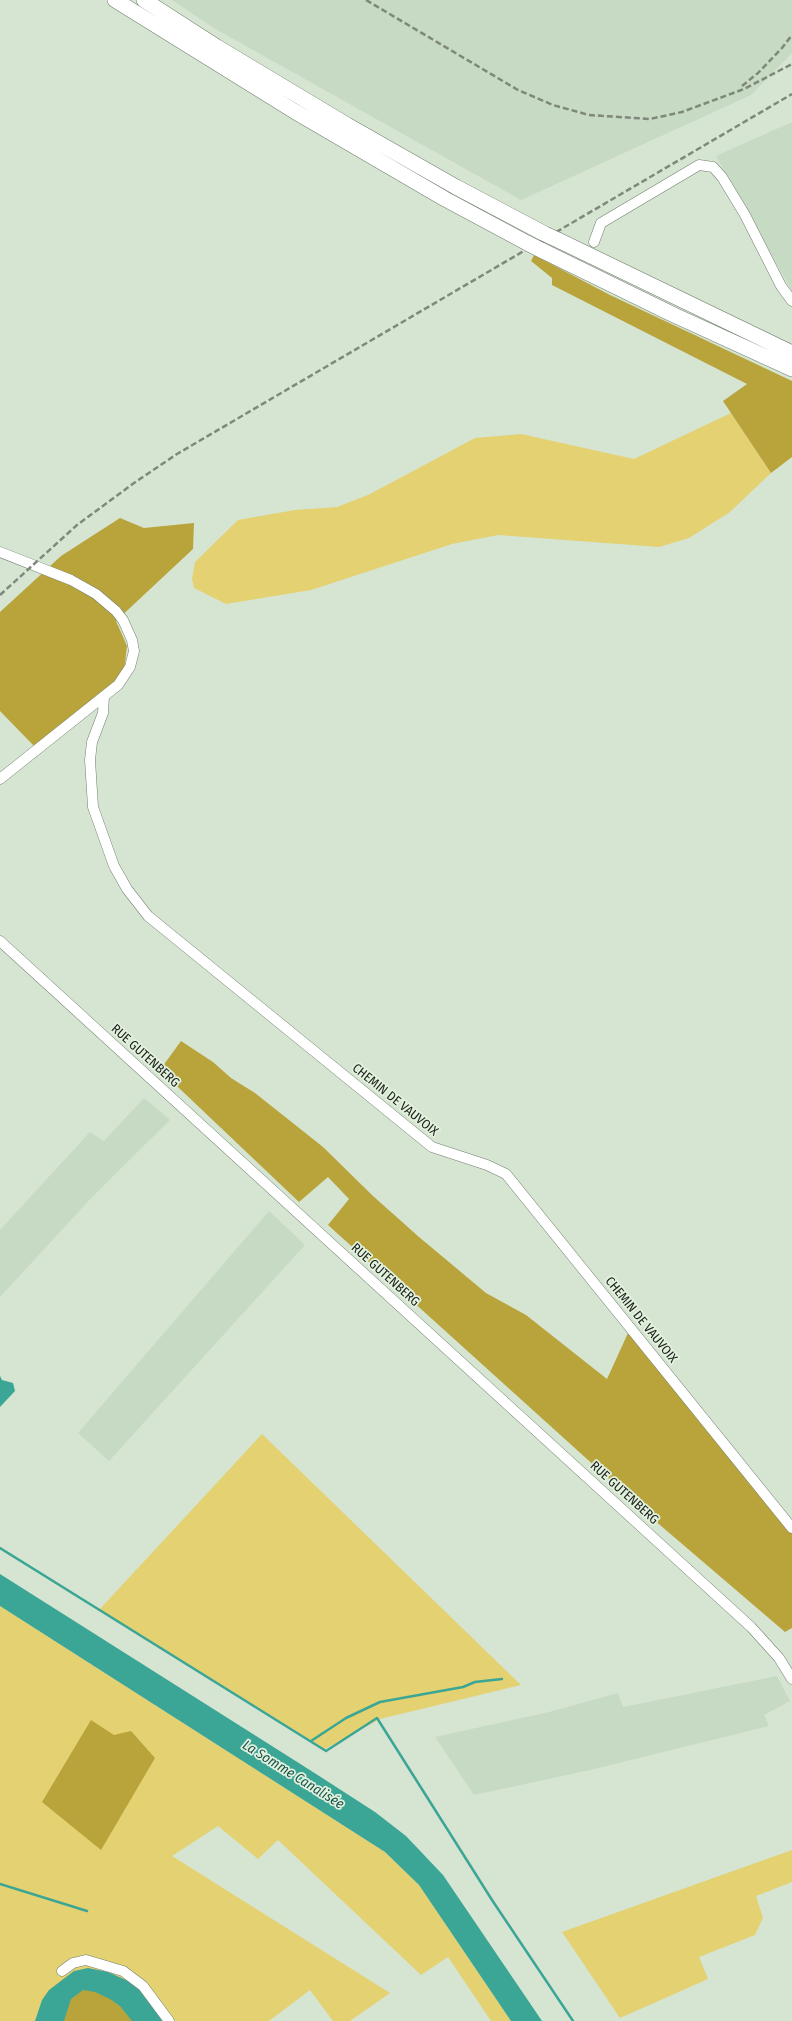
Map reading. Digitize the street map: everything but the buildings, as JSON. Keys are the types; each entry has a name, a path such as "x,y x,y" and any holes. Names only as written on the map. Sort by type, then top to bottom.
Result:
{"highway":[{"path":"115,0 215,63 340,138 535,247 674,316 792,369"},
{"path":"144,0 217,47 347,125 456,187 551,237 792,353"}],"street":[{"path":"594,242 601,222 699,165 712,167 722,177 741,209 781,286 792,301"},
{"path":"0,552 83,586 106,602 123,620 132,640 132,660 125,676 104,696 0,780"},
{"name":"CHEMIN DE VAUVOIX","path":"104,696 103,713 92,742 90,760 93,807 114,866 127,889 148,916 432,1147 487,1164 506,1174 792,1528"},
{"name":"RUE GUTENBERG","path":"0,942 751,1627 779,1658 792,1679"},
{"path":"62,1971 73,1963 86,1960 123,1971 143,1986 169,2021"}],"shaded area":[{"path":"172,0 792,0 792,53 751,95 521,200 212,27"},
{"path":"792,122 792,291 716,156"},
{"path":"534,255 610,295 792,381 792,457 771,473 723,401 747,384 552,285 552,278 531,261"},
{"path":"731,413 771,473 730,512 689,538 659,547 498,535 452,544 311,590 226,604 194,588 192,579 195,562 238,520 295,510 337,507 368,495 475,438 521,434 634,459"},
{"path":"120,518 144,528 194,523 193,549 116,621 127,646 124,672 108,689 34,746 0,711 0,612 61,556"},
{"path":"181,1041 213,1062 231,1078 255,1093 323,1147 373,1196 486,1293 526,1315 607,1379 628,1333 792,1532 792,1628 785,1632 660,1525 328,1225 349,1199 328,1177 299,1202 160,1070"},
{"path":"144,1098 170,1120 93,1196 0,1297 0,1230 90,1132 104,1141"},
{"path":"269,1211 305,1245 109,1461 78,1433"},
{"path":"262,1434 521,1685 380,1719 325,1749 99,1610"},
{"path":"0,1606 385,1852 419,1885 511,2021 491,2021 448,1957 421,1975 278,1840 258,1859 218,1826 172,1856 390,1993 350,2021 333,2021 310,1990 269,2021 0,2021"},
{"path":"777,1676 790,1701 764,1715 769,1726 590,1770 474,1795 435,1737 549,1712 618,1693 623,1707"},
{"path":"91,1720 114,1735 131,1731 155,1758 101,1850 42,1802"},
{"path":"792,1850 792,1882 756,1896 763,1918 755,1935 699,1957 708,1979 620,2018 562,1932"},
{"path":"70,1990 105,1990 143,2021 61,2021"}],"water":[{"path":"0,1376 2,1380 13,1383 15,1391 0,1407"},
{"name":"La Somme Canalisée","path":"0,1574 375,1812 406,1836 443,1875 542,2021 511,2021 419,1885 385,1852 0,1606"},
{"path":"88,1968 108,1972 128,1981 142,1992 164,2021 132,2021 120,2006 110,1999 95,1992 83,1990 71,1999 64,2021 35,2021 42,2000 49,1990 74,1971"}],"waterway":[{"path":"0,1548 326,1751 377,1718 492,1900 573,2021"},
{"path":"311,1741 346,1718 380,1702 463,1687 475,1682 502,1679"},
{"path":"0,1884 87,1911"}],"railway":[{"path":"366,0 518,90 553,105 589,115 650,119 682,112 744,89 792,64"},
{"path":"742,86 758,73 782,48 792,35"},
{"path":"0,595 77,525 134,483 177,454 792,94"}]}
